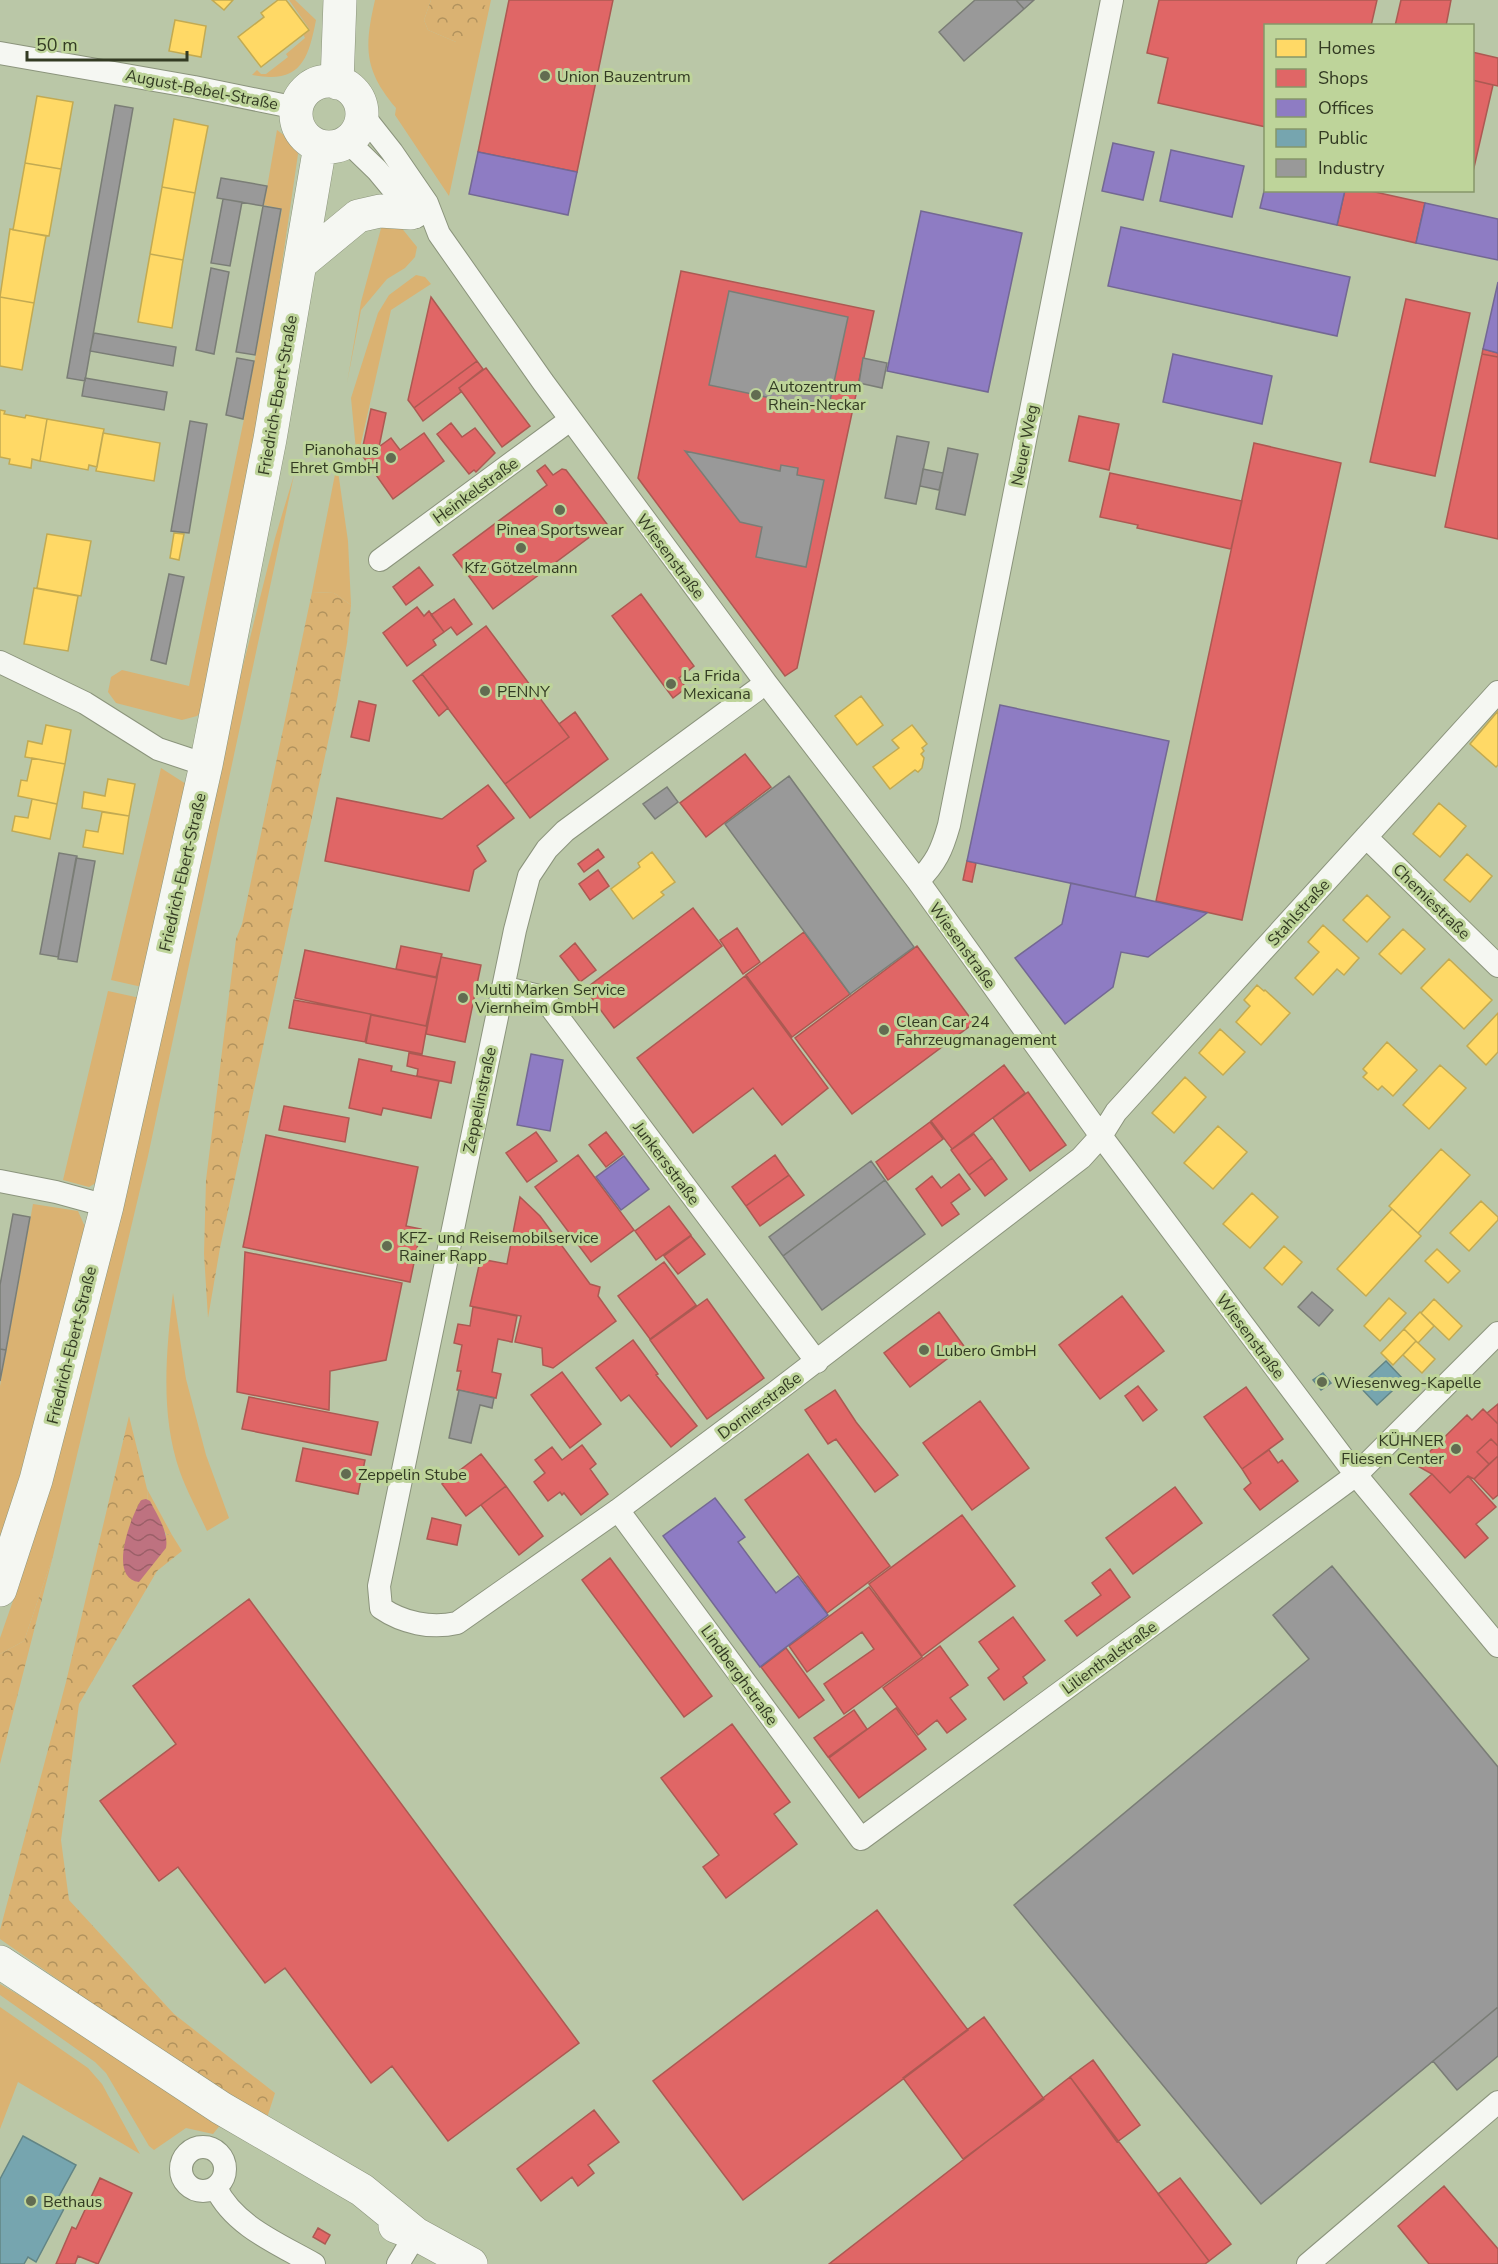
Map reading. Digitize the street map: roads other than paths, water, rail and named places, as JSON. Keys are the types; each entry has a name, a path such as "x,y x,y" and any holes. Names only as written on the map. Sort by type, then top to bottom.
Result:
{"street":[{"path":"338,83 340,0"},
{"name":"Neuer Weg","path":"918,881 934,865 949,825 1112,0"},
{"name":"August-Bebel-Straße","path":"0,53 297,108"},
{"path":"338,83 355,94 360,104 343,134 306,138 296,116 301,98 317,84 338,83"},
{"name":"Wiesenstraße","path":"343,134 377,170 411,213 439,234"},
{"name":"Wiesenstraße","path":"343,134 392,152 427,203 439,234 570,420 766,683 918,881 1101,1136 1356,1475 1498,1646"},
{"name":"Friedrich-Ebert-Straße","path":"0,1589 36,1480 107,1206 206,765 270,439 301,263 343,134"},
{"path":"301,263 358,216 380,211 411,213"},
{"name":"Heinkelstraße","path":"380,560 570,420"},
{"path":"0,662 86,703 158,749 206,765"},
{"name":"Zeppelinstraße","path":"396,1618 381,1608 379,1586 503,987 529,876 547,849 565,831 766,683"},
{"name":"Stahlstraße","path":"1101,1136 1116,1112 1498,692"},
{"name":"Chemiestraße","path":"1366,837 1498,966"},
{"name":"Junkersstraße","path":"503,987 543,997 817,1362"},
{"name":"Dornierstraße","path":"396,1618 439,1627 457,1623 618,1510 817,1362 1081,1158 1101,1136"},
{"path":"0,1181 56,1192 107,1206"},
{"name":"Lilienthalstraße","path":"861,1839 1356,1475 1498,1333"},
{"name":"Lindberghstraße","path":"618,1510 861,1839"},
{"path":"0,1962 221,2108 362,2190 416,2234 471,2264"},
{"path":"1308,2264 1498,2102"},
{"path":"216,2188 223,2202 248,2226 314,2264"},
{"path":"398,2264 416,2234"}],"water":[{"path":"146,1499 150,1501 162,1524 166,1536 166,1548 139,1582 130,1578 125,1570 124,1548 135,1512 140,1501"}],"place":[{"name":"Union Bauzentrum","path":"545,76"},
{"name":"Autozentrum Rhein-Neckar","path":"756,395"},
{"name":"Pianohaus Ehret GmbH","path":"391,458"},
{"name":"Pinea Sportswear","path":"560,510"},
{"name":"Kfz Götzelmann","path":"521,548"},
{"name":"La Frida Mexicana","path":"671,684"},
{"name":"PENNY","path":"485,691"},
{"name":"Multi Marken Service Viernheim GmbH","path":"463,998"},
{"name":"Clean Car 24 Fahrzeugmanagement","path":"884,1030"},
{"name":"KFZ- und Reisemobilservice Rainer Rapp","path":"387,1246"},
{"name":"Lubero GmbH","path":"924,1350"},
{"name":"Wiesenweg-Kapelle","path":"1322,1382"},
{"name":"KÜHNER Fliesen Center","path":"1456,1449"},
{"name":"Zeppelin Stube","path":"346,1474"},
{"name":"Bethaus","path":"31,2201"}]}
